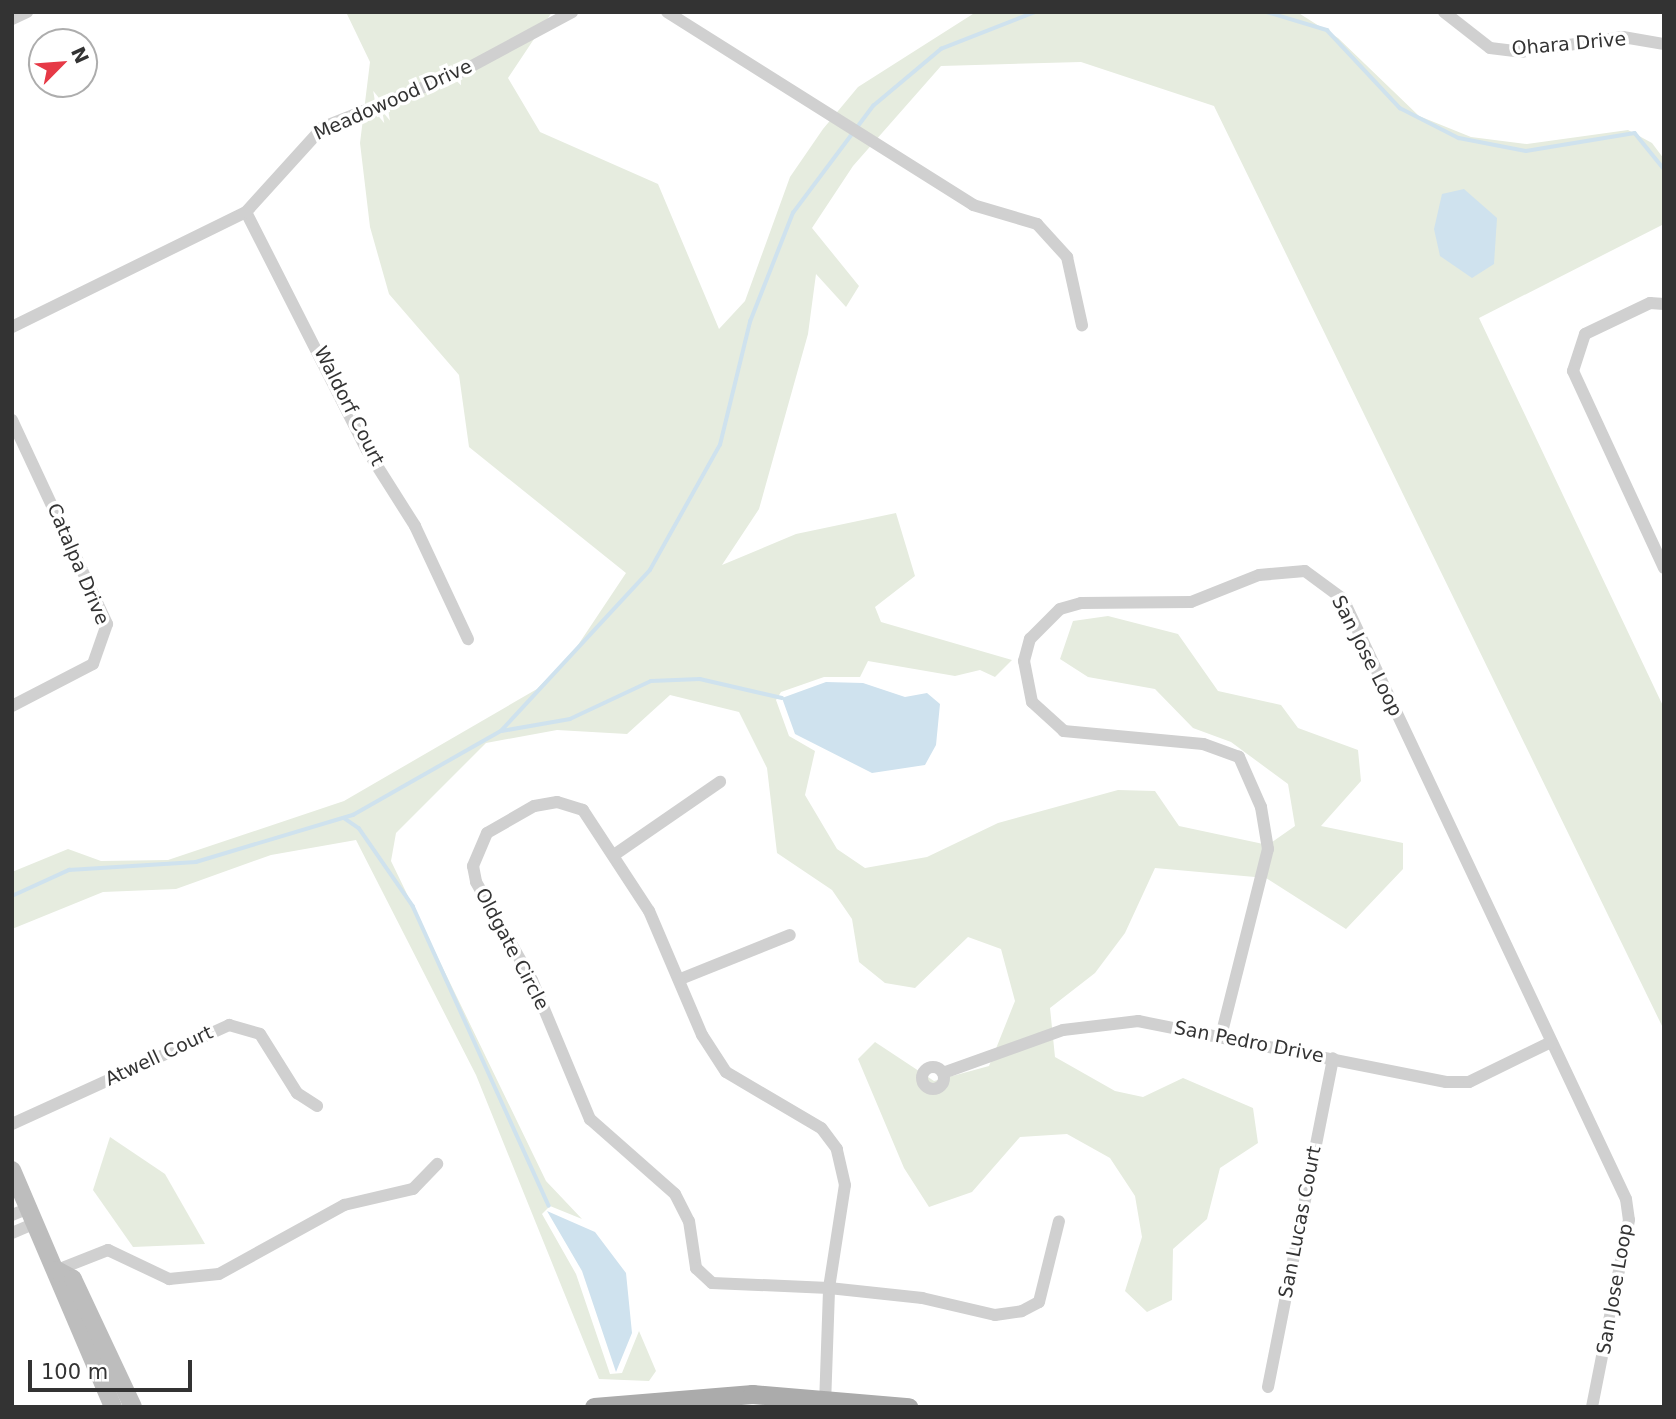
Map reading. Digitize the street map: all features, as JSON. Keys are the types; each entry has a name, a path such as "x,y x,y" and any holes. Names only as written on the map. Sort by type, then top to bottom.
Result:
{"main road":[{"path":"594,1407 689,1395 908,1407"}],"street":[{"path":"12,19 27,12"},
{"name":"Meadowood Drive","path":"12,327 247,212 323,127 457,74 572,12"},
{"path":"667,12 879,143 973,205 1037,224 1068,257 1082,325"},
{"name":"Ohara Drive","path":"1444,12 1490,48 1521,52 1623,37 1664,44"},
{"name":"Waldorf Court","path":"247,212 367,450 415,526 468,639"},
{"path":"1657,304 1585,334 1573,371 1664,568"},
{"name":"Catalpa Drive","path":"12,420 107,624 103,649 93,664 12,706"},
{"name":"San Jose Loop","path":"1221,1036 1268,849 1261,807 1239,757 1203,744 1064,731 1032,702 1024,662 1030,639 1060,610 1081,603 1191,603 1286,568 1328,583 1343,600 1626,1199 1629,1220 1592,1407"},
{"path":"614,855 720,782"},
{"name":"Oldgate Circle","path":"825,1403 829,1289 845,1185 837,1149 821,1128 726,1072 702,1035 683,978 614,855 583,810 557,802 534,806 487,833 473,866 532,980 590,1119 675,1194 689,1222 696,1268 726,1286 829,1289"},
{"path":"683,978 790,935"},
{"name":"San Pedro Drive","path":"943,1073 1063,1030 1138,1021 1469,1082 1551,1042"},
{"name":"Atwell Court","path":"12,1124 229,1025 260,1034 297,1093 317,1106"},
{"name":"San Lucas Court","path":"1268,1387 1333,1058"},
{"path":"57,1270 108,1250 169,1279 219,1274 344,1205 413,1189 437,1164"},
{"path":"12,1170 26,1215 57,1270 57,1286 113,1407"},
{"path":"12,1233 26,1215"},
{"path":"829,1289 922,1298 995,1315 1022,1311 1039,1302 1059,1221"},
{"path":"57,1270 73,1279 133,1407"}],"shaded area":[{"path":"346,12 552,12 508,78 540,132 658,184 719,329 745,301 790,177 823,129 858,87 976,12 1297,12 1338,38 1419,116 1471,137 1527,144 1628,130 1652,143 1664,159 1664,224 1479,318 1664,708 1664,1030 1214,106 1081,62 941,66 853,166 812,228 859,286 846,307 816,274 808,334 759,509 722,565 796,534 896,513 915,576 875,607 881,622 1012,660 995,677 980,670 955,676 868,661 860,677 824,677 781,692 776,700 789,736 815,751 805,795 837,849 865,868 927,857 998,823 1118,790 1155,791 1179,826 1268,845 1295,826 1288,784 1231,742 1193,728 1155,689 1088,677 1060,659 1073,621 1108,616 1178,634 1218,691 1281,705 1298,728 1358,750 1361,781 1321,826 1403,843 1403,869 1346,929 1266,878 1155,868 1125,933 1095,973 1050,1008 1055,1057 1115,1091 1143,1097 1183,1078 1253,1108 1258,1143 1220,1168 1207,1219 1173,1249 1172,1300 1147,1312 1125,1291 1142,1237 1135,1196 1110,1158 1067,1134 1020,1137 972,1192 929,1207 904,1168 858,1059 875,1042 934,1081 989,1066 1015,1001 1001,949 968,937 915,988 885,983 859,962 852,919 832,890 777,853 767,768 739,712 670,695 627,734 557,730 486,743 396,833 391,861 546,1181 582,1219 550,1206 542,1214 576,1274 610,1374 622,1373 639,1331 656,1371 649,1381 599,1379 476,1075 356,840 271,855 176,889 103,892 12,929 12,872 68,849 101,861 168,860 344,801 537,689 574,651 626,573 469,447 459,375 389,294 370,227 360,143 370,62"},
{"path":"110,1137 165,1174 205,1244 133,1247 93,1190"}],"water":[{"path":"1464,189 1497,218 1494,264 1472,278 1440,256 1434,229 1442,194"},
{"path":"826,682 863,683 905,697 927,693 940,704 936,745 925,765 872,773 795,734 782,698"},
{"path":"547,1211 595,1232 626,1273 632,1333 616,1372 582,1271"}],"waterway":[{"path":"12,896 69,870 196,862 353,815 501,731 650,570 720,445 750,322 793,213 873,106 941,49 1035,12"},
{"path":"1267,12 1327,30 1400,108 1459,138 1526,151 1635,133 1664,169"},
{"path":"502,731 570,719 651,681 700,679 782,698"},
{"path":"344,818 359,828 413,906 549,1206"}]}
